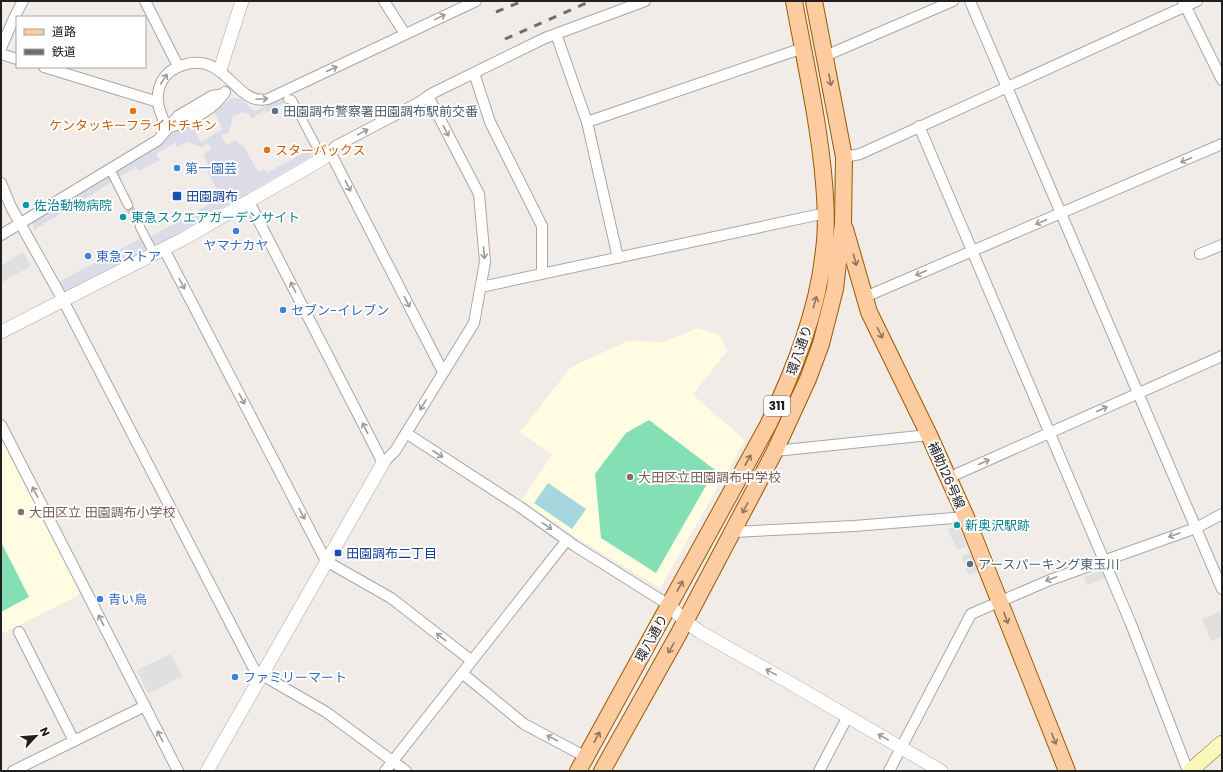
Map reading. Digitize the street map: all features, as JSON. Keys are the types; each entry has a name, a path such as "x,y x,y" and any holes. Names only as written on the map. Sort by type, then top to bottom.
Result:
{"main road":[{"name":"環八通り","path":"578,771 768,425 786,387 801,347 818,292 824,249 826,214 820,138 794,1"},
{"name":"環八通り","path":"602,771 685,622 775,452 808,379 821,344 835,289 843,224 844,157 814,1"},
{"name":"補助126号線","path":"843,224 866,297 869,312 929,435 966,517 1067,771"},
{"path":"1189,771 1222,744"}],"street":[{"path":"1,48 15,16 24,1"},
{"path":"145,1 178,66"},
{"path":"220,70 242,1"},
{"path":"384,1 405,34"},
{"path":"167,128 158,102 158,92 167,74 178,66 201,62 210,65 220,70 238,88 257,100 268,99 476,1"},
{"path":"1,332 158,250 322,158 336,146 474,72 556,34 645,1"},
{"path":"825,56 953,1"},
{"path":"970,1 1008,86 1061,214 1222,588"},
{"path":"844,157 860,154 1184,3 1197,1"},
{"path":"1184,3 1222,80"},
{"path":"556,34 587,122 618,258"},
{"path":"587,122 803,48"},
{"path":"1,54 16,59"},
{"path":"47,68 158,102"},
{"path":"474,72 490,122 542,226 542,274"},
{"path":"1,235 158,140 178,116 212,96 224,94 231,82"},
{"path":"207,771 383,463 395,451 474,323 485,262 479,194 428,96"},
{"path":"288,99 292,100 315,144"},
{"path":"919,126 1131,624 1189,771"},
{"path":"866,297 1222,144"},
{"path":"330,152 443,372"},
{"path":"113,175 128,205"},
{"path":"1,183 11,207 63,300 252,665 262,675 326,712 406,771"},
{"path":"248,200 383,463"},
{"path":"481,287 826,214"},
{"path":"140,227 158,250 326,561 391,598 472,661"},
{"path":"1200,254 1222,244"},
{"path":"948,478 1222,356"},
{"path":"1,425 178,771"},
{"path":"406,433 520,507 567,540 669,605 685,622 700,632 941,771"},
{"path":"775,452 929,435"},
{"path":"889,771 971,614 1050,580 1196,528 1222,514"},
{"path":"733,532 854,526 966,517"},
{"path":"385,771 567,540"},
{"path":"19,632 74,740"},
{"path":"462,673 524,724 586,757"},
{"path":"13,771 145,706"},
{"path":"819,771 848,716"}],"shaded area":[{"path":"233,98 240,99 255,111 283,98 288,99 266,113 265,110 251,119 249,114 242,112 233,116 229,132 221,136 226,145 236,140 240,146 243,145 258,172 264,169 267,173 312,148 313,145 317,143 318,147 315,154 163,242 161,246 66,292 59,282 139,239 150,237 215,201 213,197 219,193 204,166 208,164 203,154 211,149 208,143 201,147 187,142 177,147 175,143 156,154 160,160 139,171 136,167 34,230 32,222 163,144 170,134 190,122 201,142 223,129 213,110"},
{"path":"23,252 31,266 1,283 1,266"},
{"name":"大田区立田園調布中学校","path":"698,328 721,336 727,351 693,395 745,440 660,588 575,537 522,500 552,455 520,432 571,367 628,341 663,342"},
{"name":"大田区立 田園調布小学校","path":"1,437 79,587 79,595 1,634"},
{"path":"958,525 967,546 957,550 948,529"},
{"name":"アースパーキング東玉川","path":"970,553 978,571 969,575 961,557"},
{"path":"1105,569 1108,576 1087,585 1084,577"},
{"path":"1222,611 1222,637 1211,641 1202,619"},
{"path":"171,654 182,676 148,694 137,670"}],"green space":[{"path":"649,420 715,470 656,573 601,538 595,474 626,433"},
{"path":"1,542 29,597 1,612"}],"water":[{"path":"548,483 586,509 572,529 534,503"}],"tunnel":[{"path":"128,205 140,227"}],"railway":[{"path":"496,12 523,1"},
{"path":"505,39 591,1"}],"place":[{"name":"ケンタッキーフライドチキン","path":"133,111"},
{"name":"田園調布警察署田園調布駅前交番","path":"275,111"},
{"name":"スターバックス","path":"267,150"},
{"name":"第一園芸","path":"177,168"},
{"name":"田園調布","path":"177,196"},
{"name":"佐治動物病院","path":"26,205"},
{"name":"東急スクエアガーデンサイト","path":"123,217"},
{"name":"ヤマナカヤ","path":"236,231"},
{"name":"東急ストア","path":"88,256"},
{"name":"セブン-イレブン","path":"283,310"},
{"name":"大田区立田園調布中学校","path":"630,477"},
{"name":"大田区立 田園調布小学校","path":"21,512"},
{"name":"新奥沢駅跡","path":"957,525"},
{"name":"田園調布二丁目","path":"338,553"},
{"name":"アースパーキング東玉川","path":"970,564"},
{"name":"青い鳥","path":"100,599"},
{"name":"ファミリーマート","path":"235,677"}]}
